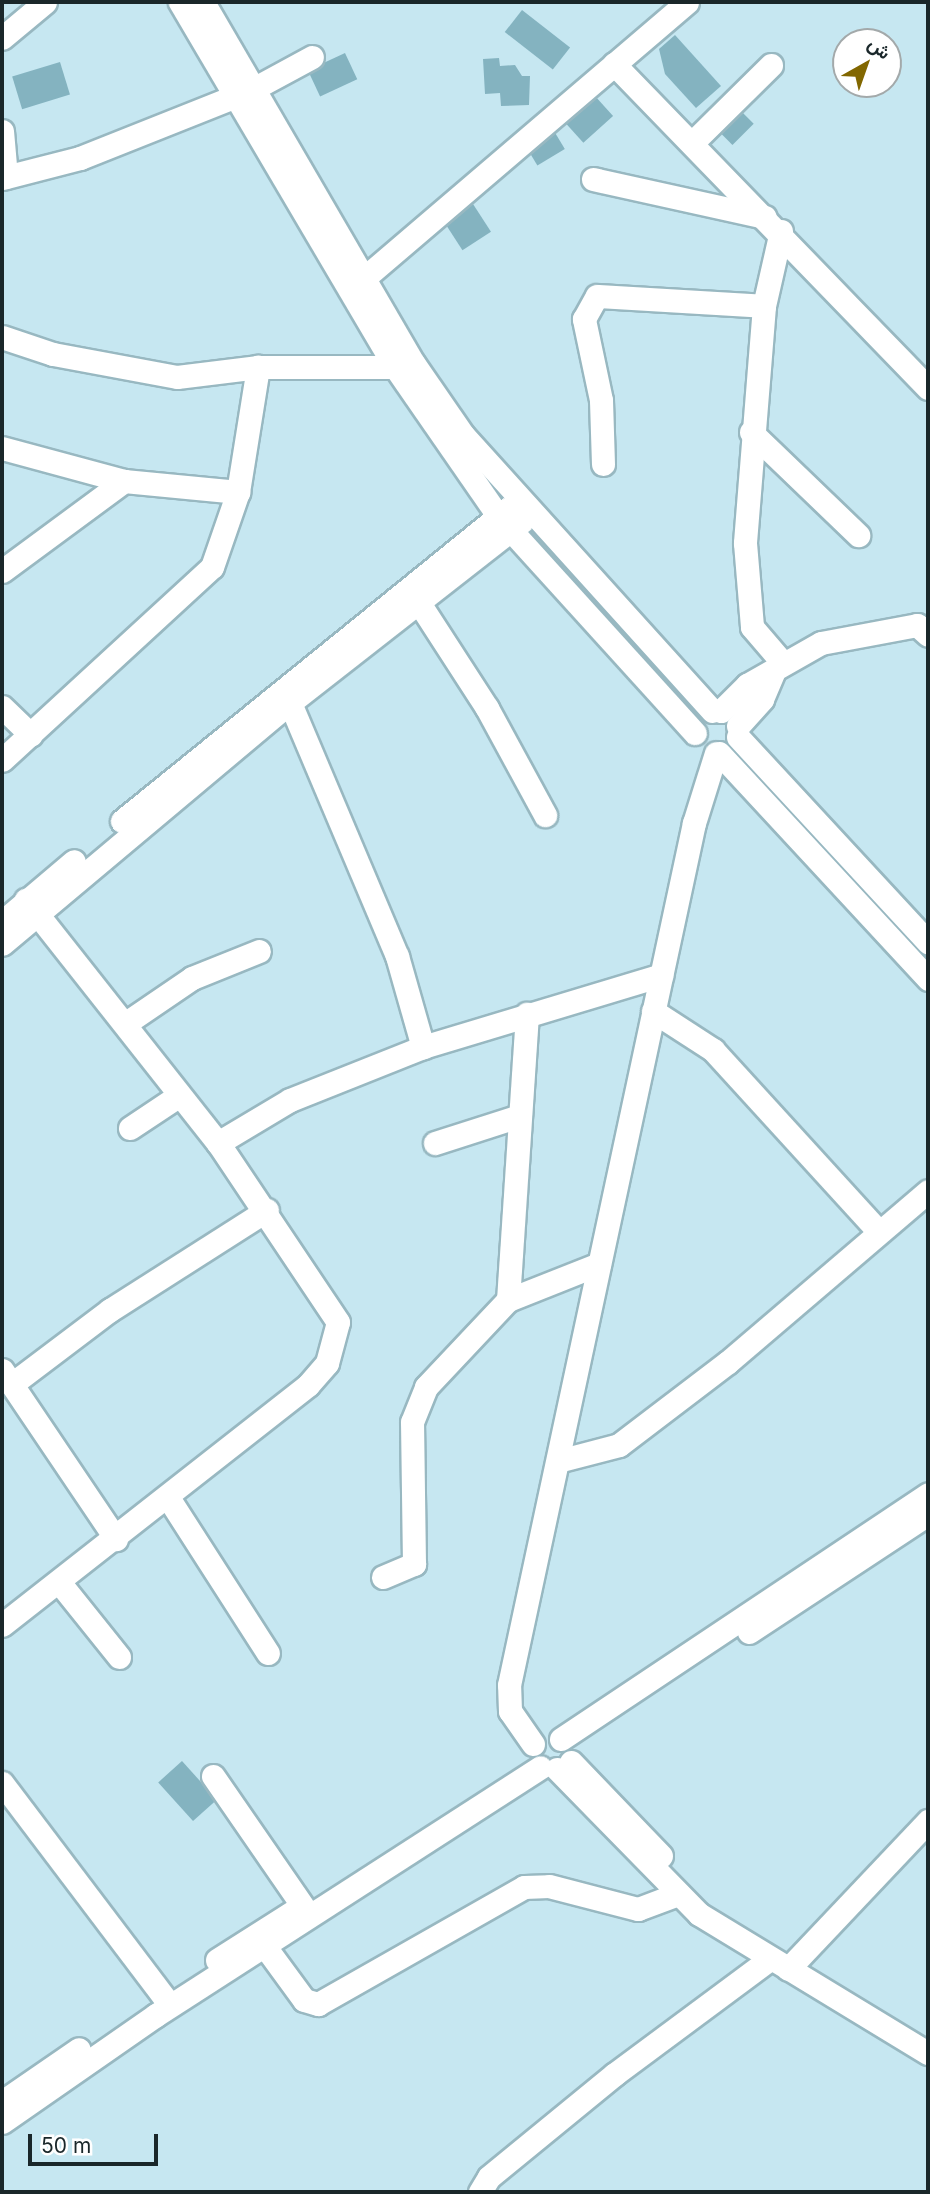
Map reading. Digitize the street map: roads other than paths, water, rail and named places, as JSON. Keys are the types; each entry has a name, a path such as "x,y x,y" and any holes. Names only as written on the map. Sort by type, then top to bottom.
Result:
{"street":[{"path":"2,37 46,2"},
{"path":"180,2 242,93 456,425 524,508 727,721 928,942"},
{"path":"203,2 242,93 395,367 504,523 708,746 928,979"},
{"path":"363,279 687,2"},
{"path":"2,131 4,178 79,158 242,93 312,57"},
{"path":"614,64 773,224 928,388"},
{"path":"692,144 771,65"},
{"path":"593,178 773,224"},
{"path":"773,224 751,432 746,602 752,627 778,668"},
{"path":"603,464 601,400 584,319 597,296 764,306"},
{"path":"2,337 154,374 258,367 395,367"},
{"path":"2,760 202,580 222,550 239,492 258,367"},
{"path":"751,432 858,535"},
{"path":"2,448 124,481 239,492"},
{"path":"2,571 124,481"},
{"path":"2,944 31,907 287,693 524,508"},
{"path":"414,594 487,708 545,815"},
{"path":"708,746 727,721 747,685 821,643 925,628"},
{"path":"287,693 397,956 423,1046"},
{"path":"2,707 31,736"},
{"path":"727,721 700,718 708,746 702,787 509,1685 510,1711 677,1894 745,1945 928,2053"},
{"path":"2,922 31,907"},
{"path":"2,1625 169,1499 307,1385 335,1342 338,1322 328,1299 218,1143 178,1096 126,1023 31,907"},
{"path":"126,1023 192,978 259,951"},
{"path":"218,1143 290,1100 423,1046 661,975"},
{"path":"653,1011 713,1051 879,1232"},
{"path":"508,1300 527,1014"},
{"path":"130,1128 178,1096"},
{"path":"435,1143 519,1116"},
{"path":"558,1461 619,1445 728,1362 928,1191"},
{"path":"116,1539 7,1377 267,1210"},
{"path":"383,1577 414,1564 412,1422 426,1387 508,1300 599,1264"},
{"path":"6,2093 167,2000 266,1948 928,1494"},
{"path":"169,1499 268,1653"},
{"path":"2,2122 167,2000 302,1905 551,1755 928,1514"},
{"path":"59,1583 119,1657"},
{"path":"551,1755 745,1945"},
{"path":"212,1776 302,1905"},
{"path":"2,1783 167,2000"},
{"path":"480,2192 489,2176 615,2074 779,1964 928,1821"},
{"path":"266,1948 304,2000 318,2004 524,1887 548,1886 638,1909 677,1894"}]}
